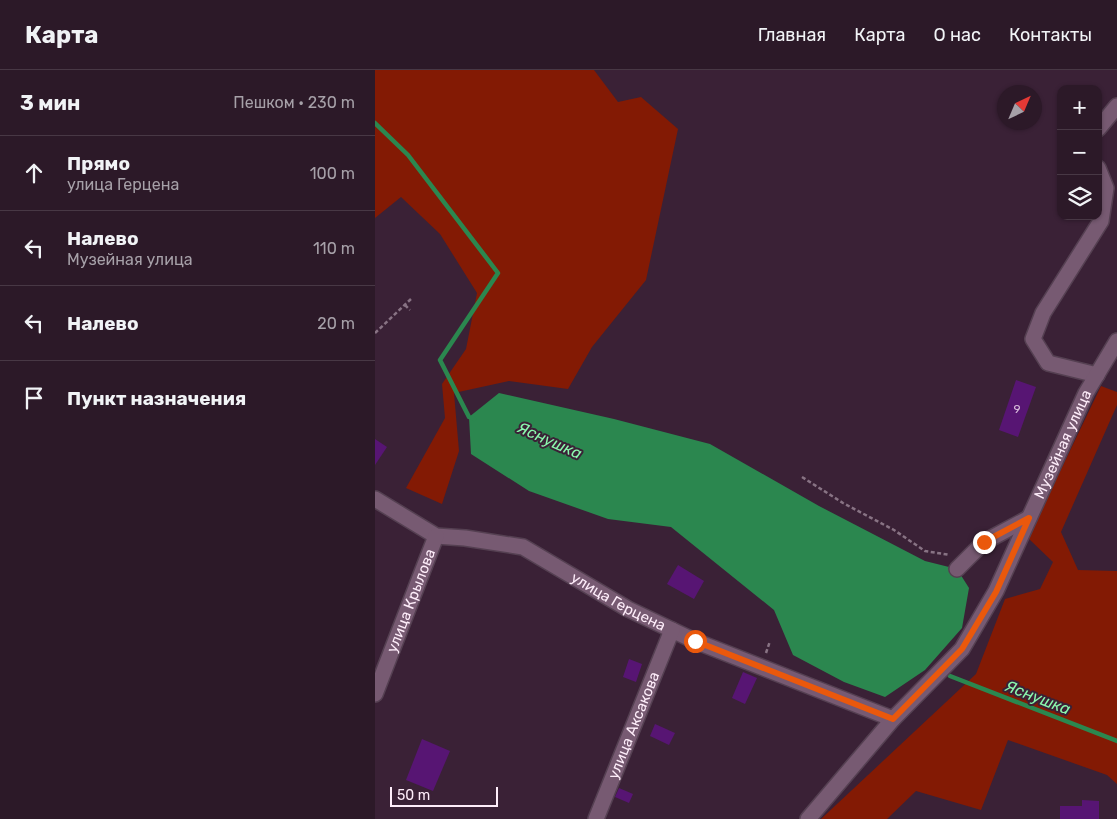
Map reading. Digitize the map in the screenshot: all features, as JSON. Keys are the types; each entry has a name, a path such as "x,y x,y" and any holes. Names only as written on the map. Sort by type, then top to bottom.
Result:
{"street":[{"path":"1102,124 1117,106"},
{"path":"1097,375 1048,363 1033,339 1043,313 1101,221 1106,188 1101,175"},
{"name":"Музейная улица","path":"807,819 893,719 962,649 996,592 1086,393 1117,341"},
{"name":"улица Герцена","path":"375,499 437,536 465,538 523,547 628,609 695,641 893,719"},
{"path":"954,562 984,542 1029,518"},
{"name":"улица Крылова","path":"375,694 437,536"},
{"name":"улица Аксакова","path":"596,819 672,630"}],"path":[{"path":"375,333 412,298"},
{"path":"405,304 410,310"},
{"path":"802,477 925,550 954,562"}],"shaded area":[{"path":"375,70 594,70 618,102 641,97 678,129 646,280 592,347 568,389 509,381 454,393 459,451 442,504 406,488 445,418 442,384 466,349 477,293 440,234 401,197 375,218"},
{"path":"1101,386 1117,392 1117,405 1061,532 1078,570 1117,571 1117,784 1107,775 1008,740 981,810 916,791 887,819 821,819 976,674 1005,599 1040,589 1053,562 1028,538"}],"water":[{"path":"499,393 614,419 710,444 819,506 925,561 957,569 969,588 962,628 925,670 885,697 844,682 793,655 774,610 671,527 608,519 529,491 471,454 469,417"}],"building":[{"path":"1016,380 1036,387 1018,437 999,430"},
{"path":"375,439 387,447 375,465"},
{"path":"678,565 704,581 694,599 667,584"},
{"path":"629,659 642,664 636,682 623,677"},
{"path":"743,672 757,678 745,704 732,698"},
{"path":"655,724 675,733 669,745 650,736"},
{"path":"422,739 450,751 433,791 406,780"},
{"path":"619,788 633,794 629,803 615,797"},
{"path":"1082,800 1099,801 1099,819 1060,819 1060,806 1082,806"}],"waterway":[{"name":"Яснушка","path":"375,123 408,155 498,273 440,360 469,417 474,419"},
{"name":"Яснушка","path":"950,676 1117,741"}],"route":[{"path":"695,641 893,719 962,649 996,592 1029,518 984,542"}]}
